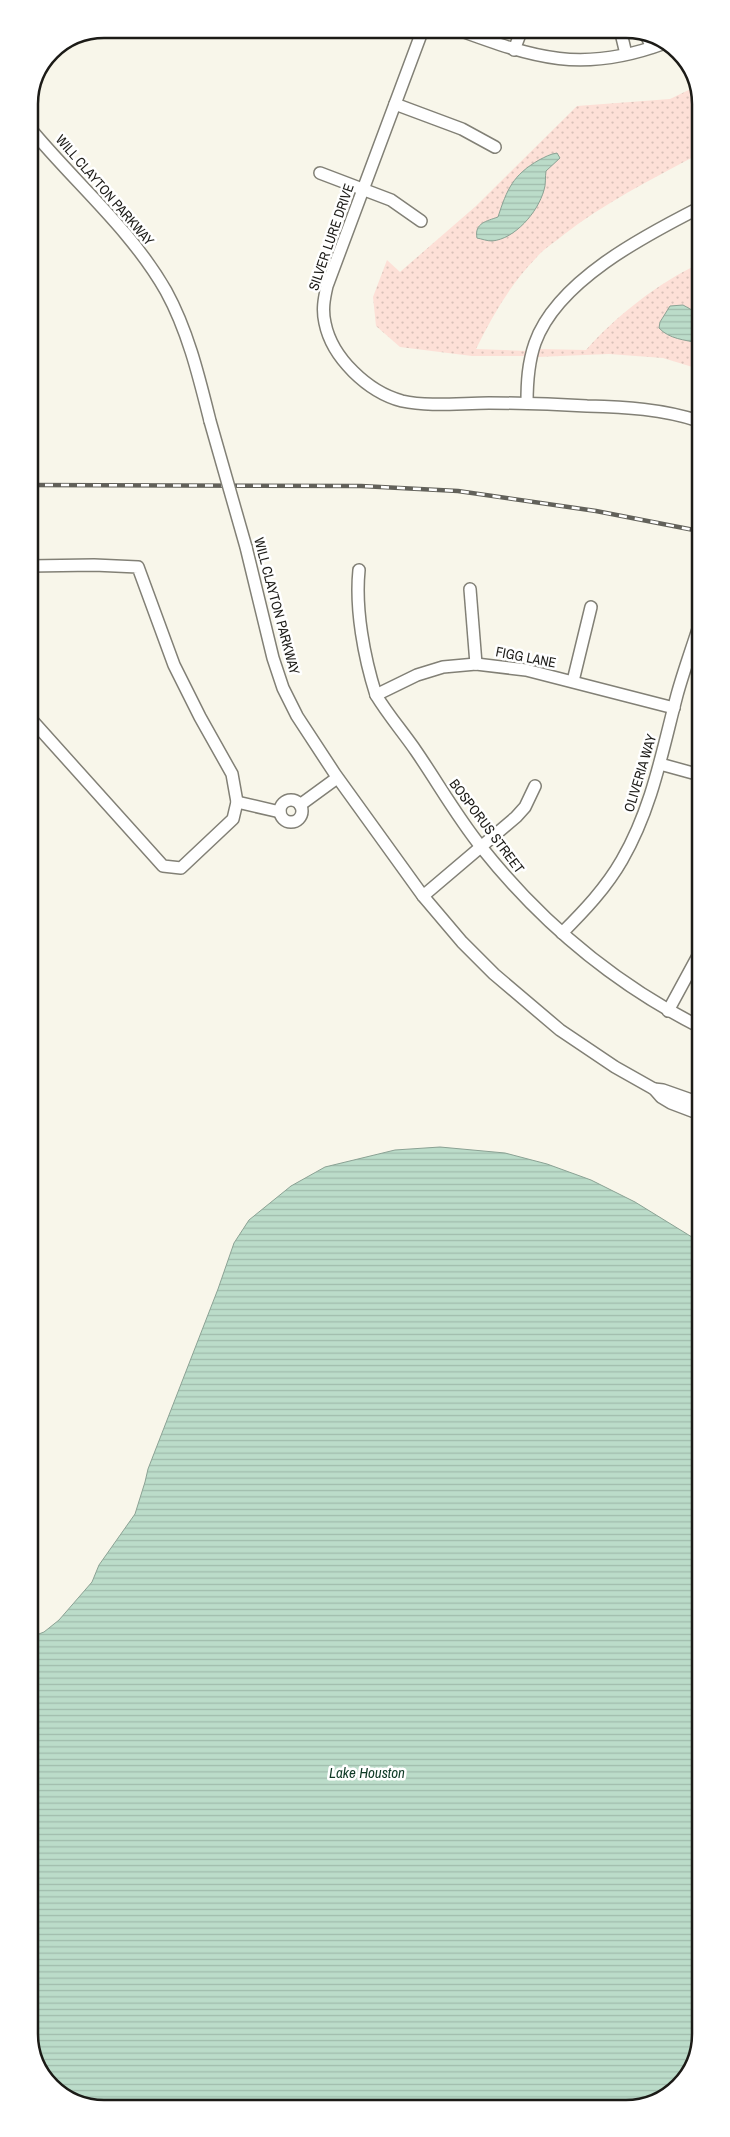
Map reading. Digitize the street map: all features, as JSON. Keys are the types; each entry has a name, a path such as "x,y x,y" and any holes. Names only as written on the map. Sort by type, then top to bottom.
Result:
{"street":[{"name":"SILVER LURE DRIVE","path":"420,38 324,300 325,324 334,346 342,357 368,383 388,396 400,400 423,403 527,403 649,409 666,411 692,419"},
{"path":"481,38 514,50 567,60 604,58 658,45"},
{"path":"514,50 519,38"},
{"path":"622,38 626,54"},
{"path":"649,41 652,48"},
{"path":"395,104 462,129 495,148"},
{"name":"WILL CLAYTON PARKWAY","path":"38,137 131,240 166,292 190,346 246,547 273,658 283,688 306,730 337,778 423,896 462,942 524,1001 586,1049 654,1089 661,1097 671,1103 692,1111"},
{"path":"320,173 391,200 421,221"},
{"path":"527,403 528,373 534,346 542,328 559,304 613,257 660,228 692,212"},
{"path":"38,566 94,565 138,567 174,665 232,774 237,802 232,820 181,868 163,866 38,727"},
{"name":"BOSPORUS STREET","path":"359,570 356,594 369,675 376,695 481,848 522,895 562,933 606,969 668,1011 692,1023"},
{"path":"470,589 476,664"},
{"path":"573,681 591,607"},
{"name":"OLIVERIA WAY","path":"562,933 594,901 621,861 639,827 652,795 674,708 692,649"},
{"name":"FIGG LANE","path":"376,695 418,675 443,667 476,664 506,666 573,681 674,708"},
{"path":"660,764 692,773"},
{"path":"300,805 337,778"},
{"path":"423,896 516,817 525,807 535,786"},
{"path":"280,812 282,806 287,801 294,801 300,805"},
{"path":"237,802 280,812 286,821 297,821 301,815 300,805"},
{"path":"668,1011 692,967"},
{"name":"WILL CLAYTON PARKWAY","path":"654,1089 663,1090 692,1100"}],"shaded area":[{"path":"691,89 692,158 611,202 578,224 542,252 510,290 488,325 476,349 528,351 527,356 472,356 400,347 376,326 373,297 387,260 400,272 476,206 577,106 670,99"},
{"path":"692,268 692,367 663,358 609,354 537,357 539,349 586,350 610,325 638,301"}],"water":[{"path":"557,153 560,158 546,171 545,188 537,207 524,223 517,230 501,239 490,241 477,238 477,229 482,223 498,217 508,191 517,177 539,160"},
{"path":"683,305 692,310 692,342 672,337 659,328 660,322 670,306"},
{"name":"Lake Houston","path":"440,1147 505,1153 547,1164 591,1180 635,1202 692,1237 692,2043 689,2055 679,2074 663,2088 652,2095 627,2100 99,2099 78,2095 60,2083 46,2067 38,2043 38,1634 59,1620 92,1582 99,1565 135,1514 148,1469 234,1243 249,1220 291,1186 325,1167 395,1150"}],"railway":[{"path":"38,485 361,486 458,491 596,511 692,530"}]}
